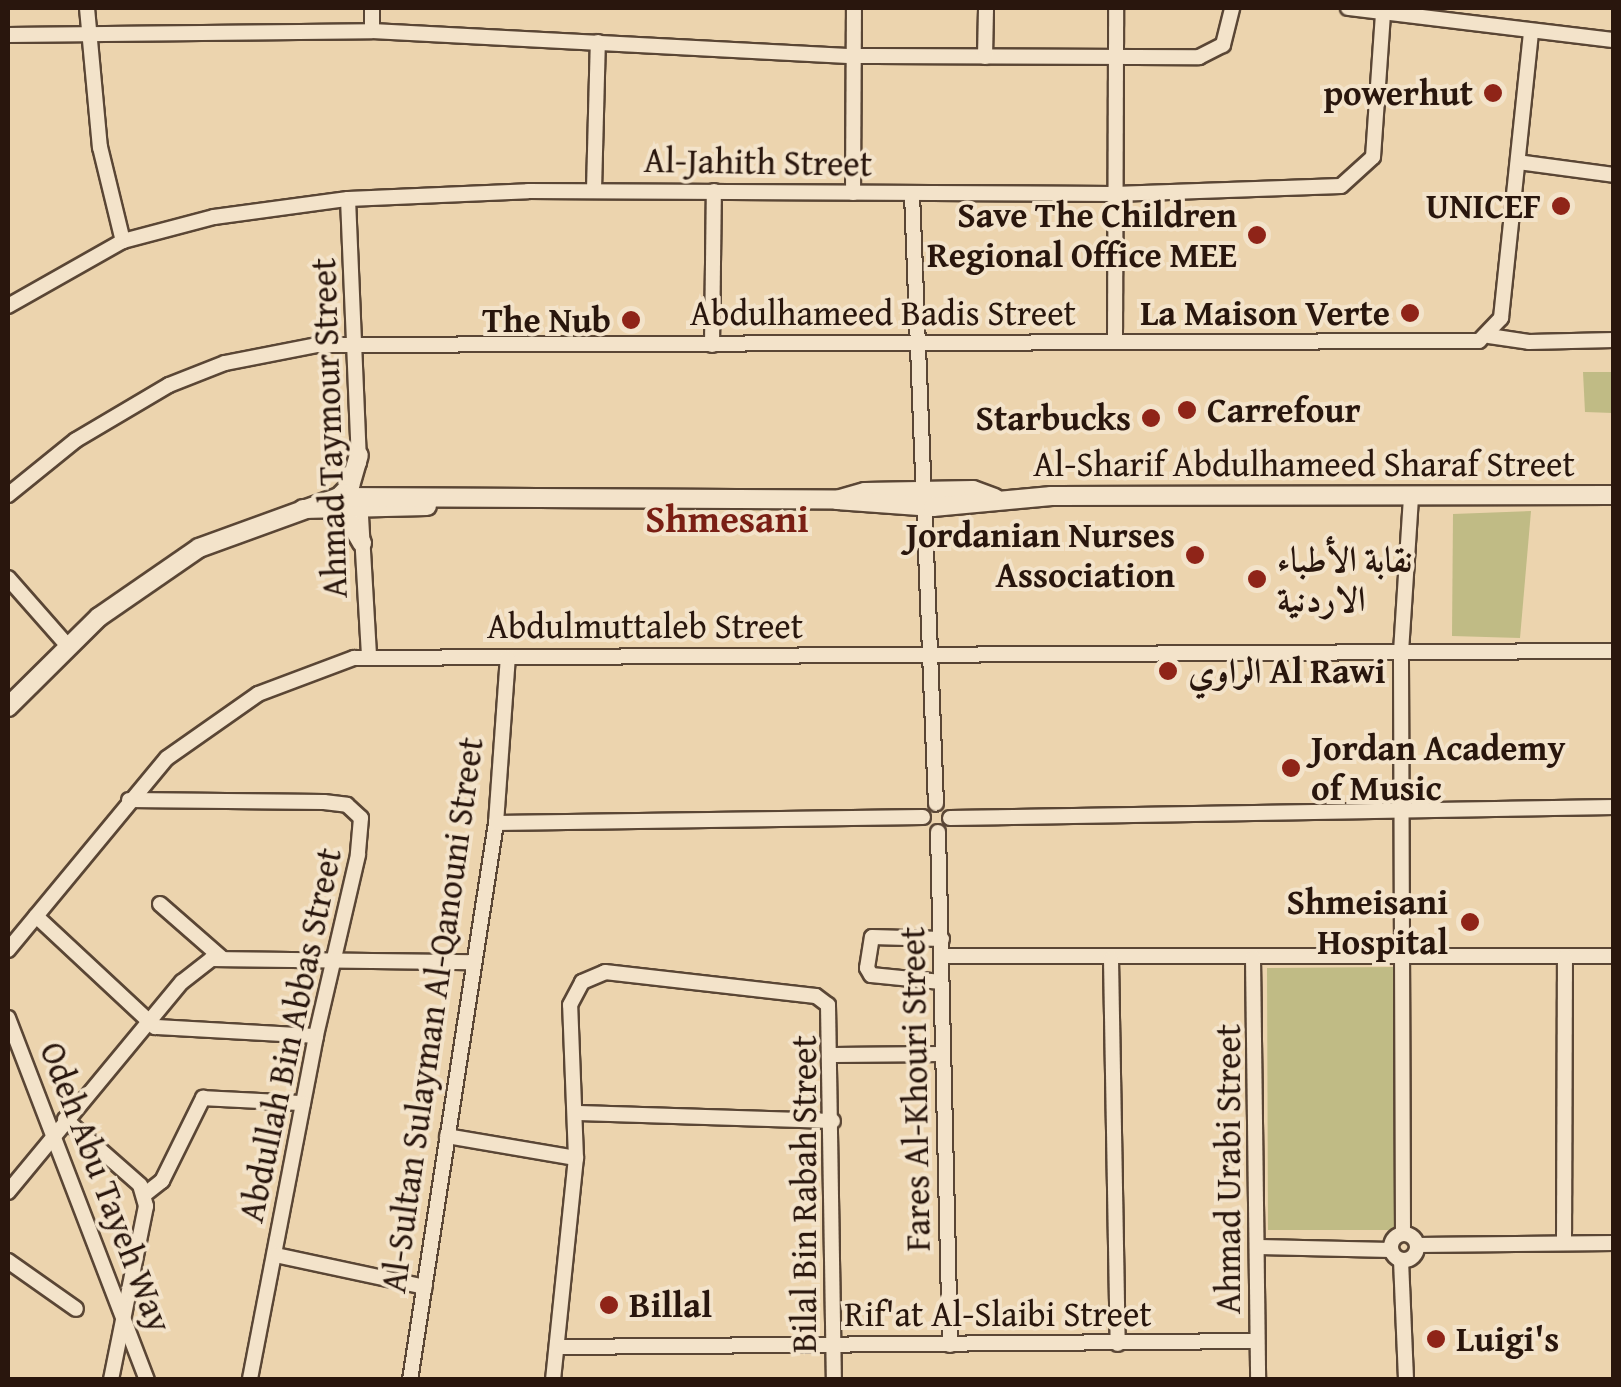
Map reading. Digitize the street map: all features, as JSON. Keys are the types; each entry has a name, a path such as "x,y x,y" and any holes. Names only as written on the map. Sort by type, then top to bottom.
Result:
{"street":[{"path":"86,8 100,146 123,241"},
{"path":"372,8 372,32"},
{"path":"853,193 857,56 854,8"},
{"path":"985,57 986,8"},
{"path":"1116,8 1116,341"},
{"path":"8,35 372,32 857,56 1116,57 1212,54 1223,45 1232,8"},
{"path":"1348,8 1614,40"},
{"name":"Al-Jahith Street","path":"8,306 123,241 231,214 348,199 594,190 912,194 1288,192 1352,181 1372,156 1383,13"},
{"path":"1488,336 1501,318 1531,33"},
{"path":"594,190 598,42"},
{"path":"1518,162 1614,175"},
{"path":"712,345 714,191"},
{"path":"912,194 936,804 950,818 1614,806"},
{"name":"Ahmad Taymour Street","path":"348,199 358,344 360,503 369,656"},
{"name":"Abdulhameed Badis Street","path":"8,495 76,440 169,385 257,355 358,344 1466,342 1488,336 1529,342 1614,340"},
{"path":"359,456 350,486 333,504 362,543"},
{"name":"Al-Sharif Abdulhameed Sharaf Street","path":"8,708 68,646 199,548 300,508 360,503 420,508 440,500 837,500 858,492 921,499 980,491 995,498 1614,496"},
{"path":"1388,496 1404,531"},
{"path":"1406,1380 1396,1255 1403,1234 1401,652 1404,531 1411,497"},
{"path":"8,578 68,646"},
{"name":"Abdulmuttaleb Street","path":"8,950 168,758 226,712 286,681 369,656 1614,651"},
{"name":"Al-Sultan Sulayman Al-Qanouni Street","path":"410,1380 496,823 508,657"},
{"name":"Abdullah Bin Abbas Street","path":"130,800 324,802 356,811 358,855 316,1036 250,1380"},
{"path":"496,823 923,817 936,804"},
{"path":"923,817 938,832 950,818"},
{"name":"Fares Al-Khouri Street","path":"938,832 950,1345"},
{"path":"160,904 222,958"},
{"path":"36,916 148,1021 176,1032 316,1036"},
{"path":"941,982 871,975 867,968 872,937 942,939"},
{"path":"8,1192 192,972 222,958 335,956 473,962"},
{"path":"942,956 1614,956"},
{"path":"1564,1242 1565,956"},
{"name":"Ahmad Urabi Street","path":"1253,958 1258,1380"},
{"path":"1111,959 1118,1344"},
{"name":"Bilal Bin Rabah Street","path":"552,1380 576,1158 578,1113 570,1005 582,982 605,972 816,996 832,1013 834,1380"},
{"name":"Odeh Abu Tayeh Way","path":"8,1018 50,1138 125,1314 147,1380"},
{"path":"834,1055 942,1054"},
{"path":"144,1195 162,1181 203,1098 303,1103"},
{"path":"578,1113 833,1121"},
{"path":"66,1120 144,1195 146,1221 111,1380"},
{"path":"447,1136 576,1158"},
{"path":"1403,1234 1416,1245 1614,1243"},
{"path":"1259,1247 1413,1257 1416,1245"},
{"path":"276,1256 425,1287"},
{"path":"8,1262 76,1310"},
{"name":"Rif'at Al-Slaibi Street","path":"558,1348 1258,1341"}],"shaded area":[{"path":"1583,372 1613,372 1613,413 1585,412"},
{"path":"1531,511 1520,638 1452,636 1453,514"},
{"path":"1394,967 1395,1230 1268,1230 1267,968"}],"place":[{"name":"powerhut","path":"1493,93"},
{"name":"UNICEF","path":"1561,206"},
{"name":"Save The Children Regional Office MEE","path":"1257,235"},
{"name":"La Maison Verte","path":"1410,313"},
{"name":"The Nub","path":"631,320"},
{"name":"Carrefour","path":"1187,410"},
{"name":"Starbucks","path":"1151,418"},
{"name":"Jordanian Nurses Association","path":"1195,555"},
{"name":"نقابة الأطباء الاردنية","path":"1257,579"},
{"name":"الراوي Al Rawi","path":"1168,671"},
{"name":"Jordan Academy of Music","path":"1291,768"},
{"name":"Shmeisani Hospital","path":"1470,922"},
{"name":"Billal","path":"609,1305"},
{"name":"Luigi's","path":"1436,1339"}],"district":[{"name":"Shmesani","path":"727,519"}]}
